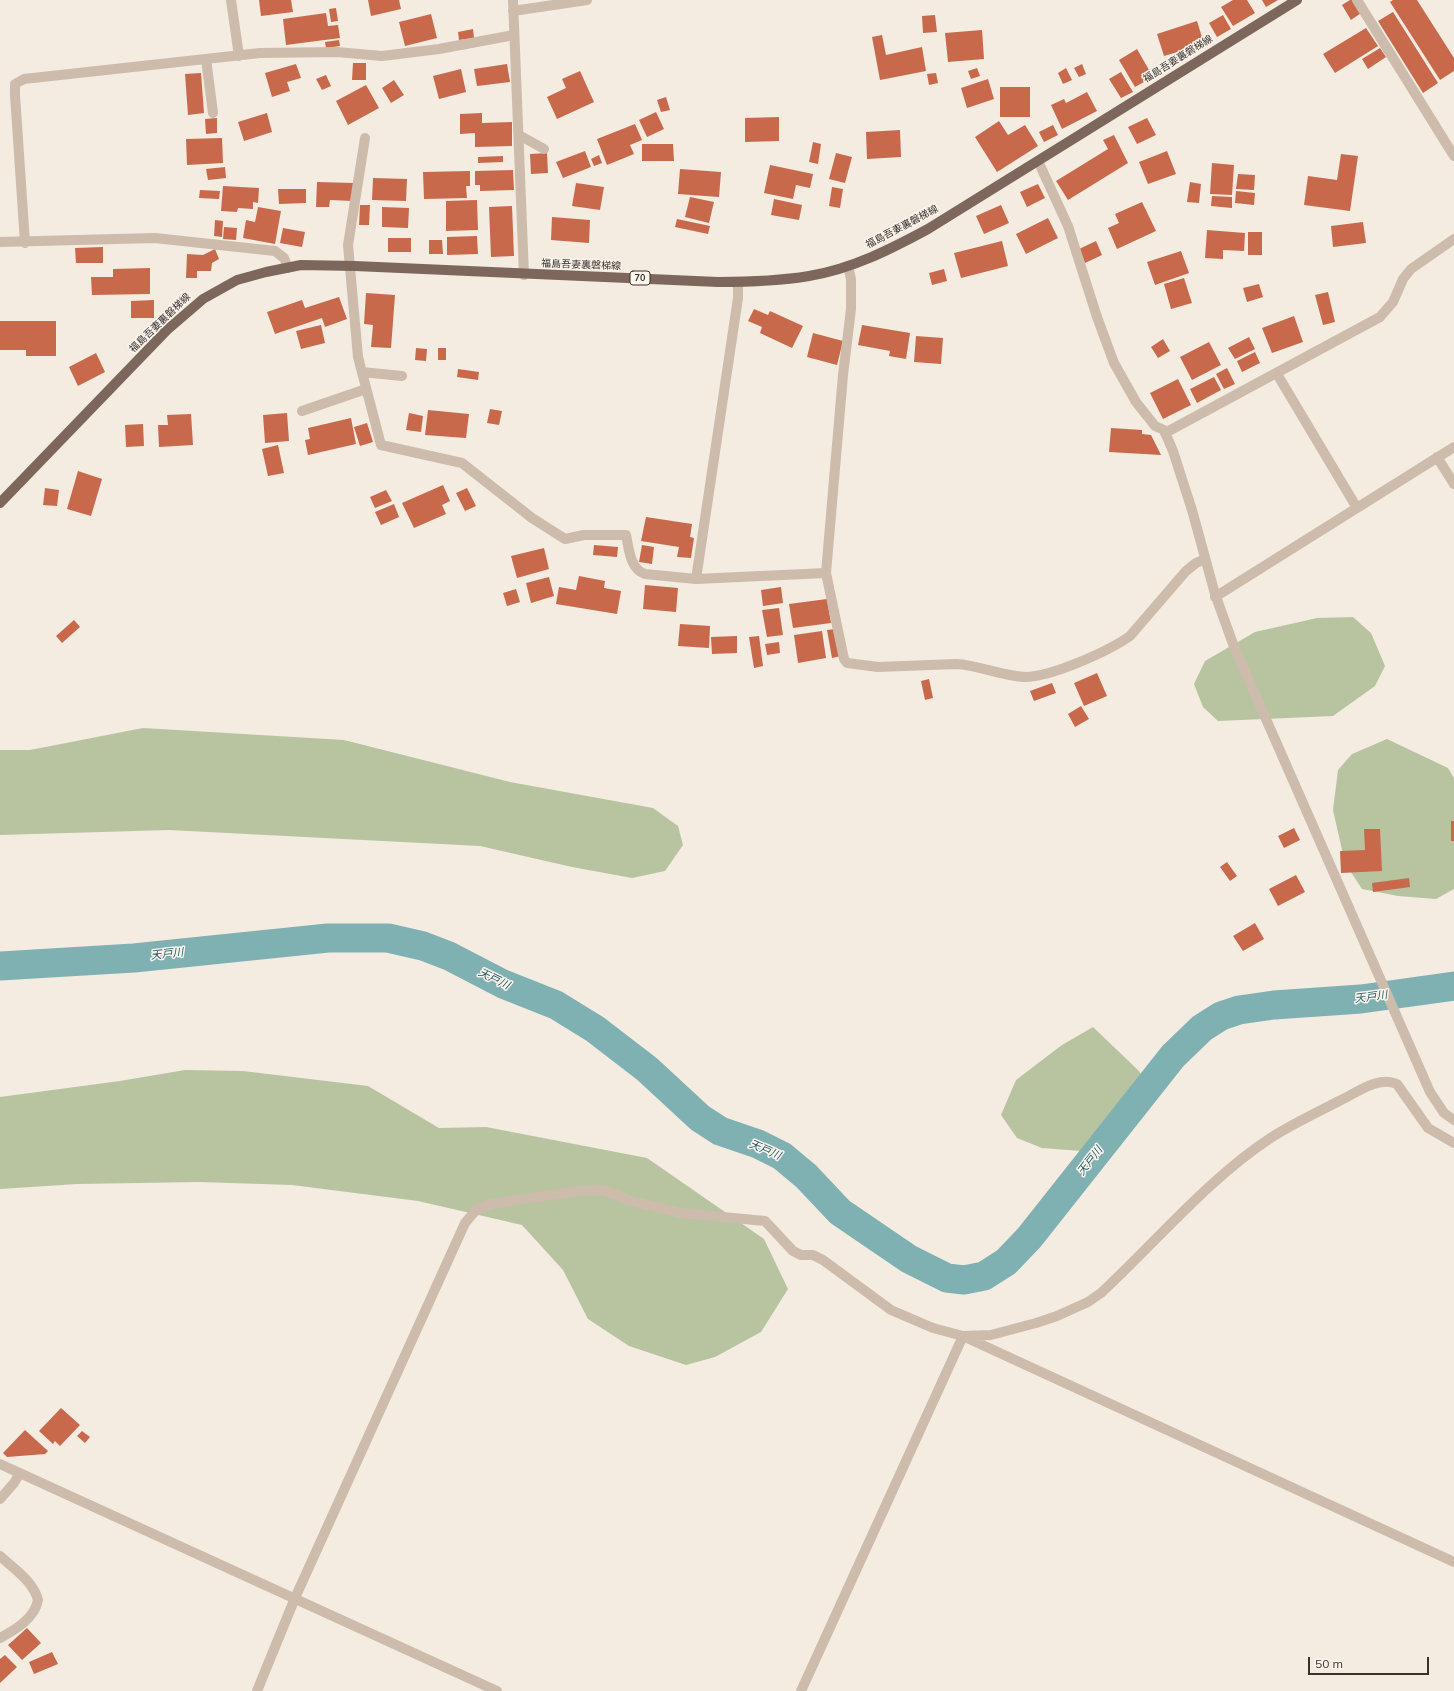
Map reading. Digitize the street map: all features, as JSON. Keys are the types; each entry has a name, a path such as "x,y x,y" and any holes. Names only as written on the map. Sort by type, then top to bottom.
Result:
{"main road":[{"name":"福島吾妻裏磐梯線","path":"0,503 167,330 203,299 237,280 301,265 524,275 738,282 768,281 811,276 848,266 884,253 928,229 1296,0"}],"street":[{"path":"231,0 239,56"},
{"path":"513,0 524,275"},
{"path":"513,11 587,0"},
{"path":"1357,0 1454,156"},
{"path":"25,242 15,84 24,79 206,59 299,51 337,52 382,56 439,49 514,35"},
{"path":"206,59 213,113"},
{"path":"519,135 544,149"},
{"path":"365,138 348,245 358,357 381,445 462,463 532,518 565,539 584,535 626,535 632,560 639,572 696,580 826,573"},
{"path":"1038,161 1068,226 1097,317 1114,363 1136,402 1155,426 1165,433 1174,451 1186,489 1215,597 1268,726 1409,1047 1436,1102 1444,1113 1454,1120"},
{"path":"0,242 163,238 275,251 284,258 288,268"},
{"path":"1165,433 1380,317 1393,302 1403,279 1411,269 1454,239"},
{"path":"848,266 851,279 851,309 843,375 826,573 844,659 847,663 878,667 967,664 1025,677 1040,675 1076,663 1130,636 1186,571 1196,563 1205,559"},
{"path":"696,580 738,298 738,282"},
{"path":"362,372 402,376"},
{"path":"1276,374 1357,508"},
{"path":"302,411 366,389"},
{"path":"1215,597 1454,447"},
{"path":"1437,457 1454,484"},
{"path":"258,1691 295,1598 465,1223 472,1214 483,1207 578,1191 597,1190 606,1191 628,1200 680,1213 765,1221 793,1251 801,1255 813,1255 823,1260 891,1310 933,1328 964,1336 977,1336 1013,1330 1057,1316 1088,1302 1101,1293 1214,1184 1245,1157 1292,1125 1376,1083 1384,1081 1397,1084 1428,1128 1454,1143"},
{"path":"964,1336 974,1343 1454,1562"},
{"path":"801,1691 964,1336"},
{"path":"0,1464 497,1691"},
{"path":"0,1499 14,1483 20,1473"},
{"path":"0,1556 26,1580 34,1590 38,1600 34,1612 16,1629 0,1638"}],"green space":[{"path":"1353,617 1371,633 1385,666 1375,686 1333,716 1218,721 1203,707 1194,684 1205,661 1255,632 1317,618"},
{"path":"143,728 344,740 510,782 653,808 678,826 683,845 665,871 632,878 572,867 480,846 169,830 0,835 0,750 30,750"},
{"path":"1387,739 1448,768 1454,778 1454,889 1436,899 1398,896 1362,889 1345,863 1333,810 1338,770 1352,754"},
{"path":"1093,1027 1139,1071 1150,1088 1141,1114 1111,1139 1081,1151 1042,1148 1017,1138 1001,1115 1016,1080 1062,1045"},
{"path":"185,1070 243,1071 368,1086 439,1128 486,1127 647,1158 764,1239 788,1289 761,1332 715,1357 686,1365 629,1346 588,1319 563,1270 522,1225 418,1201 292,1185 199,1182 77,1184 0,1189 0,1097 120,1081"}],"building":[{"path":"259,0 291,0 293,12 261,16"},
{"path":"368,0 399,0 401,9 371,16"},
{"path":"1233,0 1247,0 1255,13 1233,26 1221,7"},
{"path":"1262,0 1278,0 1266,7"},
{"path":"1350,0 1353,0 1361,13 1351,20 1342,5"},
{"path":"1393,0 1417,0 1454,58 1454,71 1440,80 1390,2"},
{"path":"336,8 338,21 331,22 329,9"},
{"path":"1393,12 1438,83 1423,93 1378,21"},
{"path":"326,13 328,26 338,25 340,38 286,45 283,19"},
{"path":"431,14 437,38 405,46 399,22"},
{"path":"935,15 937,32 923,33 922,16"},
{"path":"1223,15 1231,29 1217,37 1209,23"},
{"path":"1197,21 1204,44 1164,56 1157,34"},
{"path":"1366,28 1378,46 1335,73 1323,54"},
{"path":"473,29 474,38 459,40 458,32"},
{"path":"982,30 984,59 948,62 945,33"},
{"path":"882,35 886,55 922,47 926,71 880,80 872,37"},
{"path":"339,40 340,46 326,48 325,42"},
{"path":"1380,48 1386,57 1368,69 1362,59"},
{"path":"1137,49 1153,77 1135,87 1119,60"},
{"path":"353,63 366,63 366,80 352,80"},
{"path":"296,64 301,78 287,82 290,91 272,97 265,73"},
{"path":"507,64 510,82 477,86 474,69"},
{"path":"1082,64 1086,74 1079,77 1074,68"},
{"path":"977,68 980,76 971,79 968,71"},
{"path":"1066,68 1072,80 1063,84 1058,73"},
{"path":"461,69 466,92 439,99 433,76"},
{"path":"580,71 594,102 557,119 547,97 566,88 562,79"},
{"path":"1121,72 1133,92 1121,98 1109,79"},
{"path":"201,73 204,113 188,115 185,74"},
{"path":"936,73 938,83 929,85 927,74"},
{"path":"326,75 331,86 322,90 316,79"},
{"path":"988,79 994,99 967,108 961,88"},
{"path":"394,80 404,95 391,103 382,88"},
{"path":"366,85 379,108 348,125 336,101"},
{"path":"1000,87 1030,87 1030,117 1000,117"},
{"path":"1087,92 1097,111 1062,129 1051,105 1064,99 1066,103"},
{"path":"666,97 670,110 661,112 657,100"},
{"path":"656,112 664,129 647,137 639,120"},
{"path":"267,113 272,132 244,141 238,122"},
{"path":"482,113 482,123 512,122 512,146 475,147 475,133 460,134 460,114"},
{"path":"779,117 779,141 745,142 745,118"},
{"path":"217,118 217,133 206,134 205,119"},
{"path":"1147,118 1156,135 1137,144 1128,127"},
{"path":"999,121 1008,135 1025,125 1038,146 997,172 975,137"},
{"path":"635,124 642,140 630,145 634,154 607,165 597,139"},
{"path":"1053,125 1058,135 1044,142 1039,132"},
{"path":"900,130 901,157 867,159 866,132"},
{"path":"1114,135 1128,163 1068,200 1056,181 1108,149 1103,140"},
{"path":"222,138 223,163 187,165 186,139"},
{"path":"813,142 821,144 818,164 809,162"},
{"path":"642,144 673,144 674,161 642,161"},
{"path":"585,151 591,167 563,178 556,162"},
{"path":"1167,151 1176,174 1148,184 1139,162"},
{"path":"547,153 548,173 531,174 530,154"},
{"path":"836,153 852,157 845,183 829,179"},
{"path":"1341,154 1358,156 1350,211 1304,205 1308,176 1337,180"},
{"path":"599,155 602,163 594,166 591,159"},
{"path":"503,156 503,162 478,163 478,157"},
{"path":"1212,163 1234,165 1232,195 1210,194"},
{"path":"770,165 813,174 810,188 796,185 793,199 764,193"},
{"path":"225,167 226,178 208,180 206,169"},
{"path":"680,169 721,172 719,197 678,194"},
{"path":"513,170 514,190 480,191 480,185 475,185 475,171"},
{"path":"470,171 470,186 466,186 467,198 424,199 423,172"},
{"path":"1238,174 1255,175 1254,190 1236,189"},
{"path":"373,178 407,179 406,201 372,200"},
{"path":"317,182 354,183 353,201 330,200 329,207 316,207"},
{"path":"1190,182 1201,184 1199,203 1187,202"},
{"path":"576,183 604,187 600,210 572,206"},
{"path":"1038,184 1045,198 1027,207 1020,192"},
{"path":"223,186 259,188 258,203 253,202 253,209 238,208 237,212 221,211"},
{"path":"832,187 843,189 840,208 829,206"},
{"path":"278,189 306,189 306,203 279,204"},
{"path":"200,190 220,191 219,199 199,198"},
{"path":"1236,191 1255,193 1254,205 1235,203"},
{"path":"1212,196 1232,197 1232,208 1211,206"},
{"path":"690,197 714,202 709,223 685,217"},
{"path":"774,199 802,205 799,220 771,215"},
{"path":"477,200 478,230 446,231 446,201"},
{"path":"1142,202 1156,231 1117,249 1108,228 1119,223 1115,214"},
{"path":"360,205 370,205 369,225 359,225"},
{"path":"1001,205 1009,223 984,234 976,216"},
{"path":"512,206 514,256 491,257 489,207"},
{"path":"258,207 281,211 275,244 243,238 246,220 255,222"},
{"path":"382,207 409,208 408,228 382,227"},
{"path":"552,217 590,220 589,243 551,240"},
{"path":"1048,218 1058,238 1026,254 1016,234"},
{"path":"677,219 710,226 708,234 675,227"},
{"path":"215,220 223,221 222,237 214,236"},
{"path":"1363,222 1366,243 1333,247 1331,226"},
{"path":"224,227 237,228 236,240 223,239"},
{"path":"283,228 305,232 302,247 280,243"},
{"path":"1207,230 1245,233 1244,251 1223,250 1223,259 1205,258"},
{"path":"1248,232 1262,232 1262,255 1248,255"},
{"path":"477,236 478,254 447,255 447,237"},
{"path":"388,238 411,238 411,252 388,252"},
{"path":"429,240 442,240 443,254 429,254"},
{"path":"1002,241 1008,266 961,278 954,253"},
{"path":"1096,241 1102,255 1085,263 1079,249"},
{"path":"103,247 103,263 76,263 75,248"},
{"path":"215,249 219,259 212,263 211,271 197,271 197,278 186,278 187,254 203,255"},
{"path":"1181,251 1189,273 1155,285 1147,262"},
{"path":"150,268 150,294 92,295 91,277 113,277 113,269"},
{"path":"944,269 947,281 932,285 929,273"},
{"path":"1184,278 1192,303 1171,309 1164,284"},
{"path":"1259,284 1263,297 1247,302 1243,288"},
{"path":"1328,292 1335,322 1323,325 1315,295"},
{"path":"366,293 395,295 391,348 371,347 373,325 364,324"},
{"path":"339,297 347,319 325,327 322,318 275,334 267,312 302,300 305,308"},
{"path":"154,300 154,318 131,318 131,301"},
{"path":"754,309 768,315 770,311 803,326 792,348 760,333 762,327 748,321"},
{"path":"1294,316 1303,342 1272,353 1262,328"},
{"path":"0,321 56,321 56,356 26,356 26,350 0,350"},
{"path":"321,325 325,343 301,349 296,331"},
{"path":"862,325 910,333 906,359 889,356 890,351 858,345"},
{"path":"813,333 843,341 837,365 807,357"},
{"path":"916,336 943,338 941,364 914,362"},
{"path":"1249,337 1255,349 1235,359 1228,348"},
{"path":"1163,339 1170,351 1158,358 1151,347"},
{"path":"1209,342 1221,365 1192,380 1180,357"},
{"path":"416,348 427,349 426,361 415,360"},
{"path":"438,348 446,348 446,360 438,360"},
{"path":"1255,352 1260,363 1242,372 1237,361"},
{"path":"96,353 105,372 78,386 69,367"},
{"path":"1227,368 1235,384 1224,389 1216,374"},
{"path":"458,369 479,372 478,380 457,377"},
{"path":"1214,377 1221,390 1197,403 1190,389"},
{"path":"1178,379 1191,405 1163,419 1150,393"},
{"path":"490,409 502,411 499,425 487,423"},
{"path":"428,410 469,414 466,438 425,435"},
{"path":"287,413 289,441 265,443 263,415"},
{"path":"409,413 423,416 421,432 406,430"},
{"path":"191,414 193,445 159,447 158,425 168,425 167,415"},
{"path":"351,418 356,444 308,455 305,440 310,439 308,428"},
{"path":"367,423 373,442 360,446 354,427"},
{"path":"143,424 144,446 126,447 125,425"},
{"path":"1111,428 1142,430 1142,434 1151,435 1161,455 1109,452"},
{"path":"278,445 284,473 268,476 262,449"},
{"path":"78,471 102,479 91,516 67,509"},
{"path":"443,485 450,501 442,505 446,514 414,528 402,503"},
{"path":"45,488 59,490 57,506 43,505"},
{"path":"467,488 476,506 465,511 456,493"},
{"path":"386,490 392,501 375,508 370,497"},
{"path":"394,504 399,517 381,525 375,512"},
{"path":"646,517 692,524 690,537 694,538 691,558 677,557 679,547 641,541"},
{"path":"594,545 618,547 617,557 593,555"},
{"path":"642,545 654,547 652,564 639,562"},
{"path":"544,548 549,569 517,578 511,556"},
{"path":"579,576 605,581 604,588 621,591 617,614 556,604 559,587 576,590"},
{"path":"549,577 554,596 531,603 526,583"},
{"path":"645,585 678,588 676,612 643,609"},
{"path":"781,587 783,603 763,606 761,590"},
{"path":"516,589 520,602 507,606 503,593"},
{"path":"827,599 831,623 793,628 789,604"},
{"path":"779,608 783,635 767,637 762,610"},
{"path":"74,620 80,627 62,643 56,636"},
{"path":"680,624 710,626 709,648 678,646"},
{"path":"836,629 841,656 832,658 827,630"},
{"path":"822,631 826,658 798,663 794,635"},
{"path":"737,636 737,653 712,654 711,637"},
{"path":"759,636 763,666 754,668 749,637"},
{"path":"779,642 780,653 767,655 765,644"},
{"path":"1097,673 1107,696 1084,706 1074,683"},
{"path":"929,679 933,698 925,700 921,681"},
{"path":"1052,683 1056,693 1034,701 1030,691"},
{"path":"1081,706 1089,719 1075,727 1068,714"},
{"path":"1451,821 1454,821 1454,841 1451,841"},
{"path":"1294,828 1300,840 1284,848 1278,836"},
{"path":"1364,829 1380,829 1382,871 1341,873 1340,851 1365,850"},
{"path":"1227,862 1237,876 1230,881 1220,867"},
{"path":"1296,875 1305,892 1278,906 1269,889"},
{"path":"1409,878 1410,887 1373,892 1372,883"},
{"path":"1255,923 1264,939 1243,951 1233,936"},
{"path":"61,1408 80,1425 60,1446 55,1441 53,1444 39,1431"},
{"path":"25,1430 48,1451 45,1454 7,1457 3,1453"},
{"path":"82,1431 90,1437 85,1443 77,1436"},
{"path":"27,1628 41,1643 22,1660 8,1645"},
{"path":"52,1652 58,1664 34,1674 29,1662"},
{"path":"5,1655 17,1667 0,1683 0,1659"}],"waterway":[{"name":"天戸川","path":"0,966 134,958 328,938 388,938 423,946 449,956 503,984 556,1005 595,1029 647,1069 700,1118 720,1131 758,1144 782,1156 806,1176 840,1212 909,1259 947,1278 964,1280 984,1276 1006,1262 1029,1238 1173,1056 1202,1028 1221,1016 1239,1010 1274,1005 1361,999 1454,986"}]}
